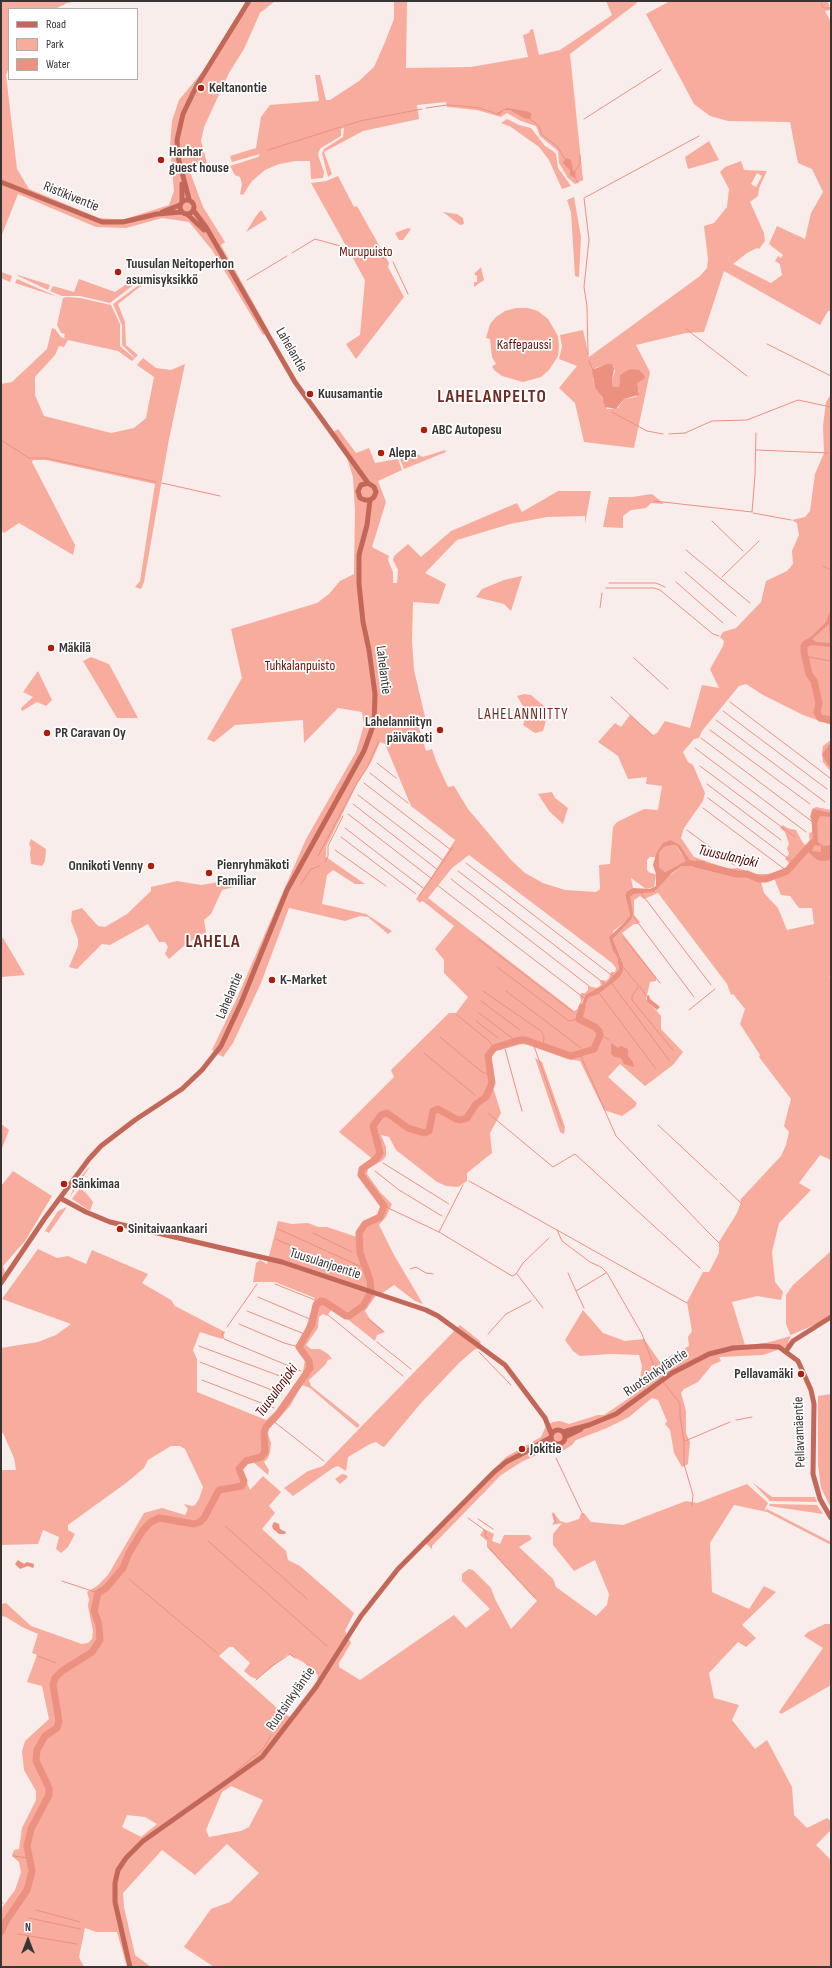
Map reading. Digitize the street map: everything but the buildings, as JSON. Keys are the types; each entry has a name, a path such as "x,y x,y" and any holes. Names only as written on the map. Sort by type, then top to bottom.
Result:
{"street":[{"path":"189,199 178,157 177,140 179,126 186,105 249,1"},
{"path":"181,173 181,203 184,213"},
{"name":"Ristikiventie","path":"1,182 102,222 123,222 158,214 194,211"},
{"name":"Ristikiventie","path":"158,214 189,199"},
{"name":"Lahelantie","path":"189,199 194,204 194,211 206,227 210,237 295,382 368,483 373,485 376,492 367,500"},
{"name":"Lahelantie","path":"184,213 210,237"},
{"name":"Lahelantie","path":"359,470 361,485 358,494 360,498 367,500"},
{"path":"361,485 368,483"},
{"name":"Lahelantie","path":"1,1282 60,1198 89,1159 101,1146 135,1120 182,1089 202,1070 221,1046 287,890 364,751 374,723 375,694 369,650 363,622 359,584 359,555 369,514 367,500"},
{"name":"Tuusulanjoentie","path":"60,1198 86,1212 110,1222 265,1257 426,1310 455,1327 505,1365 545,1418 562,1433"},
{"path":"786,1351 793,1341 831,1318"},
{"name":"Ruotsinkyläntie","path":"562,1433 589,1425 616,1414 672,1373 698,1359 722,1350 773,1346 786,1351"},
{"name":"Pellavamäentie","path":"786,1351 798,1361 813,1396 813,1474 820,1499 831,1518"},
{"name":"Tuusulanjoentie","path":"545,1418 552,1438"},
{"path":"562,1433 562,1442 552,1438 562,1433"},
{"name":"Ruotsinkyläntie","path":"130,1967 115,1902 115,1883 118,1870 126,1858 143,1841 251,1766 268,1751 316,1687 351,1630 386,1583 494,1472 506,1462 552,1438"}],"green space":[{"path":"1,1 77,1 67,3 57,8 8,8 8,70 6,75 17,169 29,189 99,218 125,219 169,205 174,191 170,146 172,121 179,100 208,65 246,1 275,1 260,13 244,49 229,73 204,127 201,141 207,163 190,168 190,172 203,207 225,242 221,245 269,331 263,335 212,250 189,222 162,218 126,228 96,227 18,194 1,237"},
{"path":"394,1 407,1 406,68 471,67 528,57 523,35 529,33 530,30 533,29 539,55 560,50 612,15 606,1 636,1 637,3 570,54 583,180 575,184 568,178 559,163 558,151 540,136 536,126 521,121 507,113 501,117 477,110 447,107 446,102 417,105 419,119 363,131 324,152 332,174 328,177 322,153 324,149 343,137 344,128 341,129 341,136 321,148 319,151 318,155 324,172 323,178 311,179 310,161 296,161 279,164 265,170 252,181 243,195 240,194 242,184 240,177 235,175 230,166 258,157 260,154 232,162 230,156 256,148 261,117 270,105 319,101 315,75 320,75 326,100 330,100 359,81 374,67 385,42 394,19"},
{"path":"670,1 827,1 829,4 830,10 825,11 831,22 831,311 828,311 820,325 724,271 704,332 686,333 636,345 650,372 634,448 584,442 575,403 559,388 577,366 559,359 562,347 560,335 583,330 589,357 700,276 707,268 708,259 704,226 714,223 727,207 729,189 720,172 725,167 741,161 744,170 767,171 759,188 758,196 750,202 764,233 765,241 759,249 757,248 747,253 733,264 771,283 782,275 780,264 775,261 778,256 781,258 783,255 769,244 777,226 805,239 811,213 823,192 812,169 798,163 790,122 728,121 710,116 694,104 646,14","holes":["757,173 762,176 756,187 751,184","610,364 613,366 615,371 612,381 613,387 619,387 620,377 637,383 639,392 636,397 624,399 618,408 607,409 600,394 595,388 593,378 595,368"]},
{"path":"507,119 519,125 531,128 545,146 556,154 558,168 571,186 562,189 549,160 539,147 511,127 501,123"},
{"path":"709,141 719,160 688,169 685,157"},
{"name":"Murupuisto","path":"338,176 354,207 357,206 389,263 388,267 404,297 356,359 346,344 360,335 365,280 311,183 326,181"},
{"path":"574,197 581,237 579,277 575,276 571,212 567,200"},
{"path":"261,210 267,219 246,232 256,216"},
{"path":"443,212 457,214 463,218 464,224 460,225"},
{"path":"408,228 411,229 403,240 399,240 395,233"},
{"path":"481,267 484,280 474,287 474,282 477,282 477,276 474,274"},
{"path":"1,272 12,276 10,282 1,278"},
{"path":"18,276 50,285 48,290"},
{"path":"135,278 140,280 110,303 80,296 62,296 50,291 53,286 74,292 79,279 115,292"},
{"path":"17,279 58,297 15,283"},
{"path":"143,282 146,282 118,304 125,322 126,345 138,355 132,361 118,351 68,340 64,347 59,346 55,355 35,377 35,395 44,416 111,433 134,428 146,418 154,377 137,365 143,358 156,368 171,370 185,364 169,439 144,582 141,589 135,587 140,581 155,484 46,460 33,460 32,462 75,545 73,555 19,523 4,533 1,530 1,384 12,382 47,349 52,328 55,329 61,337 66,339 64,337 65,334 61,333 57,325 63,298 67,297 80,298 111,305 120,324 120,346 134,358 122,345 122,325 113,304"},
{"name":"Kaffepaussi","path":"516,308 528,308 538,311 548,319 558,336 559,346 558,356 549,370 541,377 523,382 502,376 494,370 492,366 496,364 492,357 490,339 486,338 490,324 496,317 505,311"},
{"name":"Tuhkalanpuisto","path":"831,394 831,725 803,715 763,695 746,684 739,686 702,731 699,738 694,739 683,752 688,762 693,765 705,793 703,801 684,828 681,838 694,857 729,869 738,868 755,874 768,874 786,869 789,863 785,859 789,854 787,848 789,844 785,832 780,828 783,825 787,828 796,830 806,846 810,842 809,833 812,832 812,822 810,817 812,809 816,807 831,810 831,976 829,977 831,979 831,1160 820,1155 799,1183 811,1190 779,1223 772,1252 775,1282 783,1292 781,1300 757,1296 732,1302 745,1345 766,1343 791,1336 788,1343 789,1346 763,1355 719,1357 721,1361 712,1365 698,1382 684,1389 681,1393 686,1411 686,1433 690,1442 688,1464 682,1467 674,1453 670,1430 665,1424 667,1421 658,1400 652,1398 629,1417 607,1428 576,1440 572,1445 564,1450 548,1450 523,1461 501,1475 432,1546 432,1549 423,1541 506,1457 541,1437 546,1426 553,1422 560,1421 569,1424 598,1415 604,1415 638,1392 642,1366 639,1355 611,1354 580,1356 573,1351 565,1340 583,1310 603,1333 625,1341 644,1339 660,1362 689,1346 688,1337 692,1331 687,1302 703,1272 709,1272 719,1253 719,1242 737,1213 741,1202 740,1200 781,1156 786,1145 789,1132 784,1126 791,1099 759,1057 760,1055 740,1024 745,1009 733,994 731,995 727,984 658,893 644,899 640,896 634,900 634,915 640,922 638,924 634,924 622,933 656,977 656,981 650,982 646,999 661,1016 661,1029 683,1052 673,1065 645,1086 620,1064 608,1077 637,1103 635,1107 622,1116 604,1110 580,1061 567,1059 522,1044 496,1051 492,1055 491,1059 495,1080 493,1087 501,1113 490,1133 492,1153 467,1173 467,1181 458,1187 446,1186 437,1182 396,1150 389,1137 381,1135 386,1147 386,1156 383,1160 368,1169 367,1174 380,1192 392,1204 386,1217 379,1225 394,1255 423,1304 415,1301 394,1285 381,1294 377,1294 365,1311 370,1319 385,1332 377,1335 375,1341 332,1309 327,1316 323,1314 319,1317 318,1328 306,1345 311,1349 320,1349 328,1354 332,1359 328,1360 325,1365 309,1380 311,1386 360,1425 357,1428 310,1388 302,1385 290,1406 267,1431 271,1443 268,1458 264,1462 269,1470 268,1475 253,1462 246,1464 242,1470 250,1490 263,1476 281,1492 269,1506 275,1513 262,1529 286,1551 288,1560 300,1566 354,1613 345,1631 351,1643 339,1663 339,1667 360,1680 454,1615 466,1628 490,1609 462,1581 462,1574 469,1569 473,1570 491,1588 495,1599 511,1629 537,1601 487,1547 487,1541 480,1535 484,1529 494,1534 492,1541 500,1544 504,1535 529,1535 532,1539 519,1547 553,1579 556,1587 596,1616 607,1605 609,1594 595,1560 574,1571 553,1545 553,1534 562,1523 552,1525 554,1522 552,1514 554,1513 560,1521 567,1523 579,1519 581,1514 584,1513 591,1522 623,1525 686,1501 697,1503 747,1484 768,1503 764,1511 767,1509 831,1542 831,1545 767,1512 734,1505 710,1543 712,1592 749,1609 764,1586 776,1592 742,1625 756,1638 746,1647 738,1642 709,1673 714,1698 739,1705 732,1720 755,1749 767,1740 792,1787 794,1815 807,1828 827,1818 831,1821 831,1830 816,1845 831,1860 831,1967 214,1967 184,1947 211,1909 230,1902 259,1873 227,1844 195,1875 162,1850 123,1893 124,1907 135,1955 151,1967 127,1967 117,1932 96,1932 85,1928 79,1957 84,1967 1,1967 1,1909 15,1890 21,1872 19,1862 12,1856 14,1850 19,1849 22,1828 36,1800 36,1791 24,1770 22,1751 25,1741 49,1719 42,1686 27,1682 37,1655 32,1653 38,1634 22,1627 6,1617 1,1616 1,1604 6,1603 31,1626 82,1644 88,1643 92,1639 93,1631 87,1592 97,1586 108,1575 144,1513 162,1508 185,1515 188,1509 184,1504 192,1506 195,1505 199,1499 203,1487 185,1449 180,1446 171,1446 148,1460 144,1468 126,1483 68,1525 68,1530 75,1534 68,1547 61,1553 56,1549 59,1537 43,1530 38,1544 1,1545 1,1470 16,1470 14,1458 3,1433 1,1433 1,1348 38,1342 56,1335 71,1324 2,1299 38,1249 57,1258 68,1256 86,1264 92,1250 148,1274 142,1283 171,1300 175,1306 225,1332 222,1339 200,1332 193,1350 197,1359 197,1392 266,1420 276,1411 302,1377 305,1360 296,1345 305,1331 315,1298 275,1282 253,1282 256,1263 260,1260 267,1264 278,1221 292,1224 308,1223 318,1227 327,1227 357,1237 362,1228 381,1214 381,1205 360,1175 361,1168 374,1160 339,1132 394,1077 391,1070 449,1013 456,1013 468,997 444,973 444,960 435,949 454,926 424,902 422,901 420,903 416,899 455,840 411,806 385,744 380,742 371,762 357,784 326,847 326,857 365,884 355,884 333,870 327,875 322,904 366,914 392,931 388,934 368,917 360,916 345,921 289,908 261,983 233,1043 223,1057 212,1050 237,998 306,839 356,752 364,725 362,712 338,708 304,743 303,720 235,725 214,742 207,739 242,678 231,629 317,603 329,594 340,581 354,574 355,511 353,477 347,458 330,434 338,429 356,453 369,448 375,463 398,459 402,470 378,481 386,502 372,547 389,556 388,560 393,572 393,583 397,583 398,570 393,560 394,556 408,544 421,557 451,531 517,503 522,512 558,491 591,491 585,524 585,516 547,517 510,524 457,540 425,573 446,584 439,604 413,602 412,640 414,670 425,717 417,721 426,751 432,749 448,787 454,786 468,809 511,860 525,873 543,883 565,890 596,892 600,889 599,865 610,864 613,827 617,822 644,809 658,810 662,786 646,784 647,777 628,779 618,756 598,742 615,723 621,727 630,715 653,735 657,733 665,721 690,728 702,685 719,688 710,669 723,646 724,641 720,637 723,632 736,628 761,602 766,581 787,571 793,564 792,551 799,535 797,523 792,520 805,517 810,511 815,474 824,453 823,426 826,402","holes":["671,840 680,845 690,860 704,861 682,866 664,880 655,889 656,891 634,894 629,897 631,920 613,939 613,931 624,923 630,915 625,895 627,891 633,888 631,878 646,889 654,887 656,874 650,873 647,870 647,860 650,857 656,857 656,854","469,855 612,963 616,968 615,972 611,972 609,978 606,981 602,980 600,982 601,985 597,988 588,986 588,990 585,993 581,993 581,1001 578,1009 574,1011 428,898 452,868","774,878 781,895 790,896 799,908 812,908 814,924 787,930 778,908 764,893 761,882","613,939 623,964 619,978 597,995 589,996 581,1014 579,1009 585,995 606,983 619,969 617,957 613,951","229,1647 233,1647 250,1663 244,1671 251,1677 257,1679 288,1654 303,1662 318,1675 317,1681 290,1717 277,1708 219,1656","231,1786 263,1800 249,1827 241,1831 209,1837 206,1830 222,1792","127,1815 145,1817 157,1824 141,1837 122,1827"]},
{"path":"445,450 446,452 404,469 400,459 415,453 423,457"},
{"path":"652,494 664,504 651,503 646,508 631,510 623,516 623,528 603,527 609,497 632,497"},
{"path":"522,576 511,611 504,604 476,597 482,589 504,580"},
{"path":"91,657 109,664 138,718 117,718 83,661"},
{"path":"38,671 52,700 46,706 37,702 22,711 21,708 33,697 23,692"},
{"path":"524,694 531,695 545,707 547,717 543,731 535,733 523,725 527,713 517,696"},
{"path":"831,740 831,772 823,762 822,753 823,746"},
{"path":"552,792 555,798 568,808 563,824 549,811 538,794"},
{"path":"31,839 46,849 45,861 42,866 31,864 31,848 29,844"},
{"path":"673,845 677,846 687,861 665,872 659,867 659,853 664,847"},
{"path":"242,878 245,884 222,890 211,914 204,920 206,932 186,944 169,959 165,954 168,947 165,942 159,942 148,924 110,945 102,944 77,969 69,967 78,946 78,939 71,921 72,911 82,908 98,926 105,927 127,914 151,891 151,887 177,881 201,885"},
{"path":"3,938 25,975 1,977 1,939"},
{"path":"535,1058 542,1062 565,1127 564,1134 560,1132"},
{"path":"1,1124 9,1130 1,1151"},
{"path":"89,1168 70,1197 75,1184"},
{"path":"13,1171 52,1196 25,1241 3,1266 5,1273 1,1278 1,1186"},
{"path":"80,1188 93,1202 90,1211 72,1199"},
{"path":"67,1207 49,1233 45,1231 58,1211"},
{"path":"831,1251 831,1315 816,1324 791,1335 786,1324 786,1295 793,1285"},
{"path":"460,1325 481,1342 478,1349 475,1349 459,1363 421,1403 385,1446 383,1447 376,1442 370,1444 348,1457 346,1471 338,1466 333,1468 293,1496 284,1488 308,1471 323,1466"},
{"path":"831,1394 831,1508 821,1488 818,1465 818,1396"},
{"path":"342,1474 348,1477 340,1484 335,1479"},
{"path":"752,1482 772,1497 815,1497 817,1502 770,1501"},
{"path":"770,1504 817,1505 823,1514 769,1506"},
{"path":"825,1624 831,1624 831,1685 781,1714 779,1712 823,1648 804,1636 808,1632"}],"water":[{"path":"507,108 531,113 530,119 526,119 510,110 504,110 499,115 495,114"},
{"path":"566,158 571,160 573,171 576,172 575,176 577,179 570,175 570,170 563,163"},
{"path":"607,364 612,364 614,369 612,381 613,387 619,387 620,375 630,369 639,370 645,376 644,379 637,383 639,395 624,399 616,409 605,407 602,397 595,388 592,370"},
{"path":"830,611 831,647 812,645 807,647 807,653 802,654 802,642 812,636 826,622","holes":["829,624 830,643 816,642 812,639"]},
{"path":"813,809 831,813 831,817 820,816 817,823 818,842 823,846 831,845 831,860 817,860 805,849 813,839 811,815","holes":["814,845 821,846 821,852 812,851"]},
{"path":"671,840 680,845 690,860 705,861 705,866 682,866 672,873 654,892 634,894 630,897 633,913 631,920 613,939 623,964 623,971 619,978 605,989 597,995 589,997 581,1014 578,1016 585,995 606,983 619,969 617,957 613,951 609,937 630,915 625,895 627,891 633,888 650,889 656,886 656,874 653,865 656,854 663,843","holes":["673,845 677,846 686,861 665,872 659,867 659,853 664,847"]},
{"path":"649,995 650,999 660,1007 657,1010 647,1001 647,996"},
{"path":"611,1043 618,1048 621,1046 628,1049 628,1056 633,1062 634,1067 624,1064 621,1058 615,1057 611,1054"},
{"path":"274,1522 279,1524 280,1529 286,1532 285,1534 279,1534 273,1529 272,1526"},
{"path":"18,1560 24,1564 27,1562 34,1564 34,1566 33,1568 28,1566 20,1569 15,1564"}],"waterway":[{"path":"821,1 823,8 831,8"},
{"path":"584,119 661,70"},
{"path":"426,108 447,105 462,106 480,108 495,113"},
{"path":"344,126 360,121 422,109"},
{"path":"530,119 539,126 542,135 557,146 565,159"},
{"path":"268,150 341,127"},
{"path":"588,354 587,306 584,287 589,240 584,198 699,136"},
{"path":"575,171 580,164 580,155"},
{"path":"292,253 315,239 373,255"},
{"path":"247,280 287,256"},
{"path":"393,262 408,294"},
{"path":"686,329 747,376"},
{"path":"767,344 831,376"},
{"path":"589,361 593,370"},
{"path":"669,434 685,433 712,421 747,420 798,400 831,407"},
{"path":"612,412 647,431 663,434"},
{"path":"654,501 752,512 756,433"},
{"path":"1,440 29,458 46,458 156,482"},
{"path":"756,450 829,453"},
{"path":"162,483 220,496"},
{"path":"753,513 791,520"},
{"path":"712,521 743,551"},
{"path":"722,577 759,541"},
{"path":"686,550 750,603"},
{"path":"823,566 831,570"},
{"path":"685,572 736,616"},
{"path":"676,582 723,623"},
{"path":"609,583 656,583 665,587"},
{"path":"606,588 654,588 660,590 713,634 719,636"},
{"path":"600,608 602,593"},
{"name":"Tuusulanjoki","path":"804,646 809,674 814,681 819,703 817,712 820,718 831,720"},
{"path":"804,656 831,661"},
{"path":"634,658 668,689"},
{"path":"611,697 653,736"},
{"path":"730,702 830,778"},
{"path":"723,711 827,789"},
{"path":"716,720 825,802"},
{"path":"710,730 810,804"},
{"path":"701,738 814,823"},
{"path":"318,856 357,783 367,768 379,741"},
{"path":"695,748 806,832"},
{"name":"Tuusulanjoki","path":"831,748 826,755 831,763"},
{"path":"377,763 396,778"},
{"path":"700,766 795,837"},
{"path":"370,773 408,803"},
{"path":"364,783 451,850"},
{"path":"707,784 781,840"},
{"path":"358,795 444,861"},
{"path":"708,798 794,863"},
{"path":"353,804 438,870"},
{"path":"703,808 787,871"},
{"path":"348,814 432,879"},
{"path":"325,862 328,856 328,846 343,816"},
{"path":"345,828 423,888"},
{"path":"687,830 734,865"},
{"path":"341,837 416,894"},
{"name":"Tuusulanjoki","path":"696,864 737,874 747,874 759,879 766,879 787,871 812,843"},
{"path":"419,896 453,847"},
{"path":"335,850 386,886"},
{"path":"466,863 614,977"},
{"path":"301,884 311,869 320,866"},
{"path":"458,871 605,984"},
{"path":"451,879 589,986"},
{"path":"437,885 584,998"},
{"path":"641,893 711,985"},
{"path":"633,916 694,997"},
{"path":"623,937 660,983"},
{"path":"478,939 573,1012"},
{"path":"497,967 569,1021 579,1019"},
{"path":"623,967 639,986 632,996 632,1000 673,1050"},
{"path":"612,984 669,1060"},
{"path":"640,987 647,996"},
{"path":"689,1010 715,989"},
{"path":"483,991 541,1031 544,1036 543,1047"},
{"path":"506,991 581,1048"},
{"path":"599,993 656,1069"},
{"path":"481,1001 520,1030"},
{"name":"Tuusulanjoki","path":"1,1932 6,1921 27,1890 32,1871 27,1846 31,1829 49,1795 49,1788 36,1761 37,1750 45,1736 57,1728 59,1721 53,1685 55,1678 62,1671 92,1652 100,1640 99,1625 94,1611 98,1593 106,1588 123,1568 129,1553 143,1530 151,1522 159,1518 194,1524 200,1522 204,1518 219,1490 242,1486 244,1481 239,1469 246,1461 261,1457 265,1452 264,1433 266,1427 278,1414 310,1368 309,1361 299,1347 312,1324 316,1305 321,1301 325,1302 346,1316 349,1316 363,1306 371,1292 370,1280 360,1253 359,1233 365,1224 380,1217 384,1206 361,1175 362,1169 376,1159 380,1153 373,1126 381,1115 387,1113 408,1128 424,1133 429,1131 433,1111 438,1109 456,1119 461,1120 467,1118 476,1104 486,1097 492,1083 488,1056 494,1048 519,1040 525,1040 571,1056 594,1049 600,1035 599,1031 595,1027 579,1019 582,1007"},
{"path":"479,1013 516,1041"},
{"path":"457,1015 489,1041 494,1048"},
{"path":"476,1021 498,1038"},
{"path":"599,1033 609,1040"},
{"path":"440,1037 482,1072 491,1075"},
{"path":"533,1043 562,1126"},
{"path":"505,1049 522,1111"},
{"path":"424,1053 475,1095"},
{"path":"580,1054 616,1136 719,1243"},
{"path":"488,1113 553,1167 575,1154 700,1268"},
{"path":"658,1125 717,1180"},
{"path":"383,1163 449,1204"},
{"path":"375,1171 399,1190 442,1216"},
{"path":"469,1181 557,1230 562,1241 590,1262 601,1267 607,1273 642,1334 656,1372 661,1379"},
{"path":"720,1183 742,1204"},
{"path":"439,1232 463,1185"},
{"path":"384,1206 439,1232 512,1276 516,1274 523,1263 549,1238"},
{"path":"278,1229 366,1269"},
{"path":"557,1230 687,1303"},
{"path":"313,1233 352,1252"},
{"path":"276,1239 350,1273"},
{"path":"410,1269 416,1267 426,1273 433,1274"},
{"path":"568,1273 576,1291"},
{"path":"584,1308 576,1291 606,1273"},
{"path":"517,1274 543,1308"},
{"path":"227,1327 257,1284"},
{"path":"275,1284 320,1302"},
{"path":"258,1297 312,1320"},
{"path":"488,1334 506,1314 531,1301"},
{"path":"247,1311 307,1335"},
{"path":"328,1315 403,1376"},
{"path":"368,1319 383,1331"},
{"path":"239,1324 284,1343 299,1347"},
{"path":"224,1332 222,1334 224,1339 301,1371"},
{"path":"377,1342 411,1369"},
{"path":"199,1346 288,1379"},
{"path":"479,1352 511,1385"},
{"path":"200,1362 282,1394"},
{"path":"657,1372 662,1368"},
{"path":"202,1380 274,1408"},
{"path":"663,1382 680,1403 680,1416 684,1441 684,1464 693,1495 692,1506"},
{"path":"736,1420 752,1417"},
{"path":"272,1420 324,1461"},
{"path":"685,1441 730,1422"},
{"path":"556,1458 583,1515"},
{"path":"553,1513 556,1522"},
{"path":"468,1518 486,1531 485,1536 488,1538"},
{"path":"478,1519 493,1529"},
{"path":"225,1526 307,1599"},
{"path":"208,1541 327,1646"},
{"path":"489,1548 535,1598"},
{"path":"129,1579 217,1653"},
{"path":"62,1581 98,1593"},
{"path":"256,1680 272,1666 290,1654 295,1658"},
{"path":"38,1656 56,1663"},
{"path":"234,1773 263,1749 271,1735"},
{"path":"13,1856 29,1858"},
{"path":"36,1910 80,1922"},
{"path":"29,1918 80,1929"},
{"path":"18,1934 77,1944"}],"place":[{"name":"Keltanontie","path":"201,88"},
{"name":"Harhar guest house","path":"161,160"},
{"name":"Tuusulan Neitoperhon asumisyksikkö","path":"118,272"},
{"name":"Kuusamantie","path":"310,394"},
{"name":"ABC Autopesu","path":"424,430"},
{"name":"Alepa","path":"381,453"},
{"name":"Mäkilä","path":"51,648"},
{"name":"Lahelanniityn päiväkoti","path":"440,730"},
{"name":"PR Caravan Oy","path":"47,733"},
{"name":"Onnikoti Venny","path":"151,866"},
{"name":"Pienryhmäkoti Familiar","path":"209,873"},
{"name":"K-Market","path":"272,980"},
{"name":"Sänkimaa","path":"64,1184"},
{"name":"Sinitaivaankaari","path":"120,1229"},
{"name":"Pellavamäki","path":"801,1374"},
{"name":"Jokitie","path":"522,1449"}],"district":[{"name":"LAHELANPELTO","path":"492,397"},
{"name":"LAHELANNIITTY","path":"523,715"},
{"name":"LAHELA","path":"213,942"}]}
